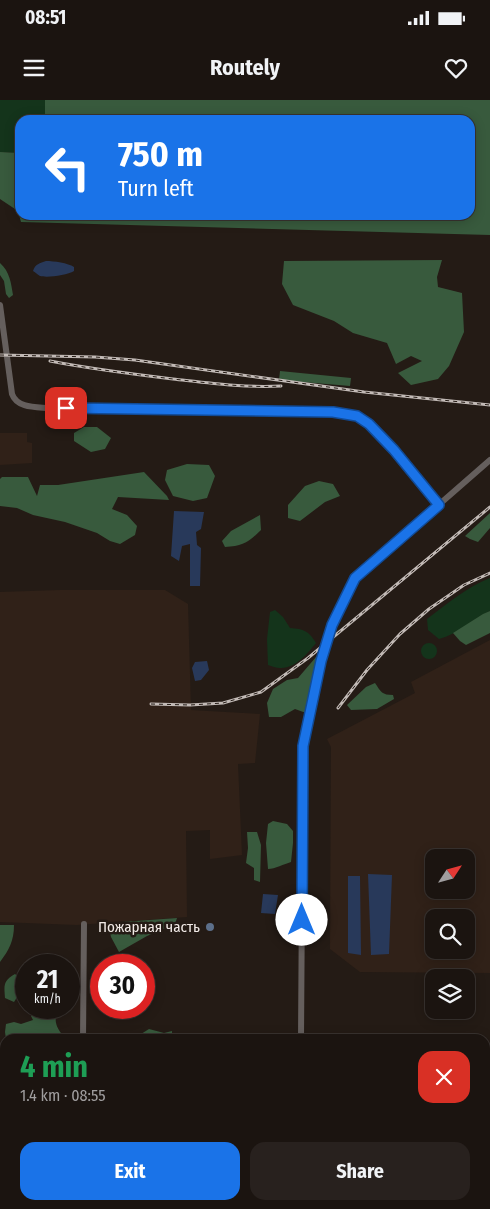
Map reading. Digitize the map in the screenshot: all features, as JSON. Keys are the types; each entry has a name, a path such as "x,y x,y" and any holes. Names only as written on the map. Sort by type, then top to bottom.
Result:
{"street":[{"path":"0,305 12,394 14,400 18,403 48,408 333,412 350,414 369,424 384,438 439,505"},
{"path":"301,1034 303,746 321,661 332,625 355,578 490,460"},
{"path":"83,1034 84,924"}],"shaded area":[{"path":"0,433 27,433 27,442 32,443 32,463 0,465"},
{"path":"165,590 188,604 191,710 260,714 255,763 238,764 242,855 210,859 210,830 186,831 187,917 77,925 0,922 0,592"},
{"path":"490,640 490,973 475,973 475,969 425,969 425,972 360,972 330,949 331,747 327,739 415,693 411,682"}],"green space":[{"path":"0,100 45,100 45,115 15,115 15,153 0,152"},
{"path":"45,100 490,100 490,235 21,222 20,220 475,220 475,115 45,115"},
{"path":"0,152 15,153 15,209 0,199"},
{"path":"442,260 437,277 438,287 462,293 464,332 449,366 438,379 411,385 398,373 422,361 411,356 396,364 387,343 353,333 334,321 293,305 282,284 284,261"},
{"path":"0,263 6,270 11,282 13,295 9,298 6,294 4,281 0,275"},
{"path":"280,371 351,378 350,386 279,380"},
{"path":"84,427 97,427 111,438 105,449 91,452 74,441 74,433"},
{"path":"187,464 209,465 215,476 207,498 193,501 173,496 165,480 167,470"},
{"path":"144,472 169,500 118,497 112,509 127,515 137,526 135,535 120,544 110,541 97,533 65,522 33,515 17,508 0,506 0,479 2,477 28,477 37,496 40,485 58,485"},
{"path":"319,481 333,484 340,496 325,502 300,521 288,518 288,505 305,486"},
{"path":"490,513 490,528 478,542 465,536"},
{"path":"260,515 261,530 249,541 241,545 225,547 222,541 231,531"},
{"path":"490,578 490,611 446,637 439,639 428,630 427,619 465,591"},
{"path":"275,610 283,617 290,628 306,631 316,643 301,660 286,668 268,665 267,639 270,612"},
{"path":"490,611 490,633 466,645 453,633 483,614"},
{"path":"426,643 432,643 437,648 435,657 426,659 421,654 421,648"},
{"path":"316,657 320,658 306,713 295,709 281,717 269,717 267,703 273,689 287,680 298,678"},
{"path":"375,683 382,692 393,695 394,699 377,709 351,710 347,705 366,687"},
{"path":"273,821 287,824 293,831 293,843 291,862 268,869 266,843 268,824"},
{"path":"247,832 257,832 261,845 260,882 254,880 254,868 246,863 248,848"},
{"path":"177,918 175,924 147,936 119,952 111,937 108,923"},
{"path":"0,925 14,925 10,945 0,962"},
{"path":"15,974 14,1002 5,998 5,987 8,979"},
{"path":"56,1019 56,1024 62,1034 5,1034 6,1024 14,1022 21,1024 33,1020"},
{"path":"149,1029 164,1033 172,1031 172,1034 141,1034"}],"water":[{"path":"46,261 68,264 74,267 74,271 48,277 40,276 33,271 36,265"},
{"path":"174,511 204,512 201,529 196,532 197,545 201,548 200,586 190,586 190,544 182,546 179,561 171,556"},
{"path":"207,661 209,670 201,680 195,681 192,668 195,662"},
{"path":"368,874 392,875 389,954 371,955"},
{"path":"348,876 360,876 361,955 348,953"},
{"path":"263,894 278,895 275,914 261,913"}],"railway":[{"path":"0,355 95,357 135,360 364,392 490,405"},
{"path":"50,361 200,382 240,386 281,386"},
{"path":"151,704 190,705 223,703 261,692 308,658 490,507"},
{"path":"338,708 367,670 400,634 429,609 464,585 490,573"}],"place":[{"name":"Пожарная часть","path":"210,927"}],"route":[{"path":"66,408 333,412 350,414 369,424 384,438 439,505 355,578 332,625 321,661 303,746 302,920"}]}
